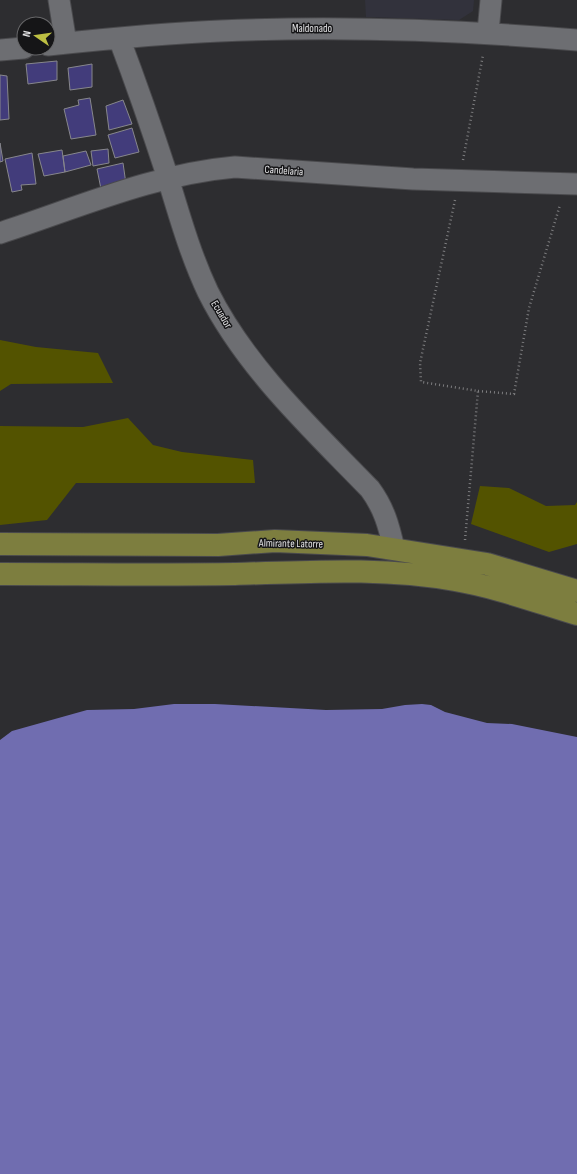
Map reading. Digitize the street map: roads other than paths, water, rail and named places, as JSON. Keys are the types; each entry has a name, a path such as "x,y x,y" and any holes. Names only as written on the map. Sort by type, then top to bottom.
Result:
{"main road":[{"name":"Almirante Latorre","path":"0,544 218,544 274,541 367,545 425,556 486,564 577,591"},
{"path":"0,574 362,572 411,574 456,580 577,614"}],"street":[{"path":"57,44 59,0"},
{"path":"488,32 491,0"},
{"name":"Maldonado","path":"57,44 218,31 302,28 488,32 577,40"},
{"name":"Ecuador","path":"119,38 145,107 187,240 202,278 218,311 276,389 370,489 384,511 394,549"},
{"path":"0,50 16,49"},
{"name":"Candelaria","path":"0,234 167,177 212,169 235,168 413,179 572,183"}]}
